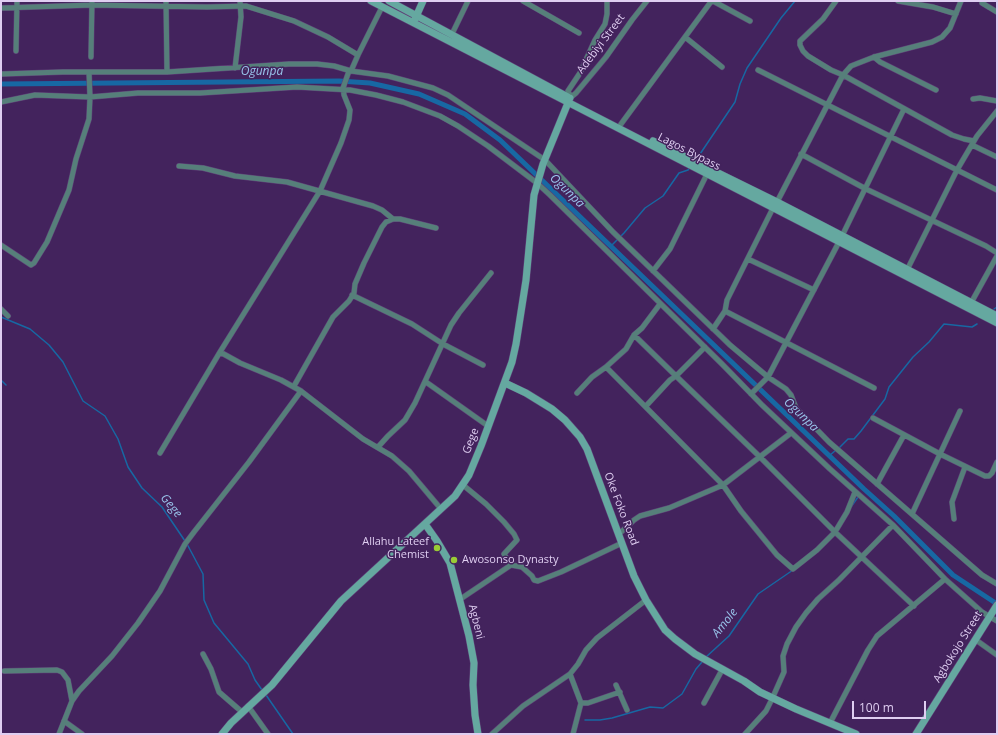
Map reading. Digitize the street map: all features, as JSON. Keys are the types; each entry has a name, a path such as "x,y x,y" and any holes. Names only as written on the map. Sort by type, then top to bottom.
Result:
{"street":[{"path":"16,51 17,1"},
{"name":"Lagos Bypass","path":"371,1 382,7 452,34 707,174 775,205"},
{"name":"Lagos Bypass","path":"389,1 415,19 569,99 621,124 841,239 997,323"},
{"path":"415,19 423,1"},
{"path":"452,34 468,1"},
{"path":"523,1 579,33"},
{"path":"569,99 568,91 580,73 595,40 605,24 607,1"},
{"name":"Adebiyi Street","path":"569,99 576,93 606,57 647,1"},
{"path":"621,124 713,1 750,21"},
{"path":"836,1 823,19 800,41 803,51 808,56 831,70 843,75 952,135 973,143 997,157"},
{"path":"898,1 933,7 956,14"},
{"path":"713,329 725,311 727,300 843,75 851,66 874,57 938,40 947,33 961,1"},
{"path":"91,57 92,3"},
{"path":"1,8 92,3 166,4 206,7 240,4 294,21 328,37 358,55"},
{"path":"982,3 997,12"},
{"path":"166,4 167,72"},
{"path":"235,68 241,17 240,4"},
{"path":"160,453 220,352 320,191 342,143 349,120 350,110 343,89 350,71 382,7"},
{"path":"685,37 722,67"},
{"path":"874,57 880,62 936,90"},
{"path":"1,74 167,72 289,64 317,64 334,66 350,71 388,76 433,88 448,95 544,162 713,329 767,378 786,389 791,395 796,408 829,442 982,575 997,584"},
{"path":"758,70 997,190"},
{"path":"1,245 31,265 34,263 47,242 69,190 76,159 89,119 90,72"},
{"path":"1,102 35,95 90,96 297,87 343,89 376,95 403,102 440,116 488,146 537,182 791,432 855,492 894,525 945,579 997,621"},
{"path":"973,99 980,98 997,101"},
{"name":"Gege","path":"222,734 248,706 272,685 341,601 455,496 463,485 475,462 512,362 520,323 526,280 534,196 537,182 569,99"},
{"path":"752,393 767,378 787,342 841,239 904,109"},
{"path":"907,270 957,170 973,143 997,111"},
{"path":"801,154 932,221 986,246 997,253"},
{"path":"179,166 203,168 235,176 287,182 374,206 382,210 393,219"},
{"path":"653,271 670,249 707,174"},
{"path":"294,386 332,317 349,301 364,263 386,222 393,219 412,221 436,228"},
{"name":"Lagos Bypass","path":"841,239 907,270 997,316"},
{"path":"971,303 997,256"},
{"path":"748,259 814,290"},
{"path":"378,447 405,420 416,403 442,344 459,313 491,273"},
{"path":"352,295 412,324 442,344 483,365"},
{"path":"577,393 592,377 606,367 626,348 634,335 642,328 660,304"},
{"path":"1,309 8,316"},
{"path":"725,311 874,388"},
{"path":"634,335 835,532 914,606"},
{"path":"646,406 670,380 676,376 705,347"},
{"path":"220,352 240,363 301,390 363,439 392,456 409,471 441,509"},
{"path":"606,367 723,485 741,511 773,549 793,569 817,550 835,532 847,512 855,492"},
{"path":"426,382 488,426"},
{"name":"Oke Foko Road","path":"505,383 531,396 552,409 565,420 580,437 587,449 634,576 646,600 665,630 704,660 772,699 856,734"},
{"path":"59,734 72,701 78,691 112,656 138,623 160,591 194,532 249,462 301,390"},
{"path":"912,514 960,412"},
{"path":"873,418 965,467 985,476 992,473 997,462"},
{"path":"619,534 640,516 669,508 723,485 791,432"},
{"path":"877,484 904,435"},
{"path":"954,519 952,502 965,467"},
{"path":"463,485 504,522 514,534 517,540 504,554 511,565"},
{"name":"Agbeni","path":"425,524 450,563 469,636 474,663 473,685 478,734"},
{"path":"745,734 766,711 772,699 784,672 783,656 796,627 818,599 894,525"},
{"path":"459,600 511,565 522,567 532,576 534,580 538,580 593,558 622,543"},
{"path":"830,723 868,650 877,636 945,579"},
{"path":"492,734 523,706 570,674 586,650 598,638 646,600"},
{"name":"Agbokojo Street","path":"916,734 997,605"},
{"path":"976,640 997,655"},
{"path":"203,654 211,669 219,692 242,712"},
{"path":"4,671 57,670 62,672 68,680 72,701"},
{"path":"704,704 722,670"},
{"path":"570,674 581,703 573,734"},
{"path":"616,685 627,710"},
{"path":"581,703 588,703 620,692"},
{"path":"248,706 268,734"},
{"path":"64,721 82,734"}],"waterway":[{"path":"696,160 735,102 740,84 747,68 781,18 795,1"},
{"name":"Ogunpa","path":"1,84 339,81 370,83 419,94 465,114 500,140 894,516 953,575 997,604"},
{"path":"611,246 645,208 663,196 679,173 688,170 690,167"},
{"name":"Gege","path":"1,317 30,329 49,345 63,362 83,401 105,416 118,439 128,467 142,488 162,507 185,541"},
{"path":"839,448 848,439 854,439 861,431 885,399 889,387 913,357 929,342 944,324 972,327 977,324"},
{"path":"1,380 6,385"},
{"path":"829,456 836,450"},
{"name":"Amole","path":"851,507 858,497"},
{"name":"Gege","path":"187,544 203,574 204,600 214,623 248,664 255,680 262,690"},
{"name":"Amole","path":"706,657 729,636 758,594 793,570"},
{"name":"Amole","path":"585,720 612,718 650,707 663,708 682,694 696,669 702,662"},
{"name":"Gege","path":"266,695 293,734"}],"place":[{"name":"Allahu Lateef Chemist","path":"437,548"},
{"name":"Awosonso Dynasty","path":"454,560"}]}
